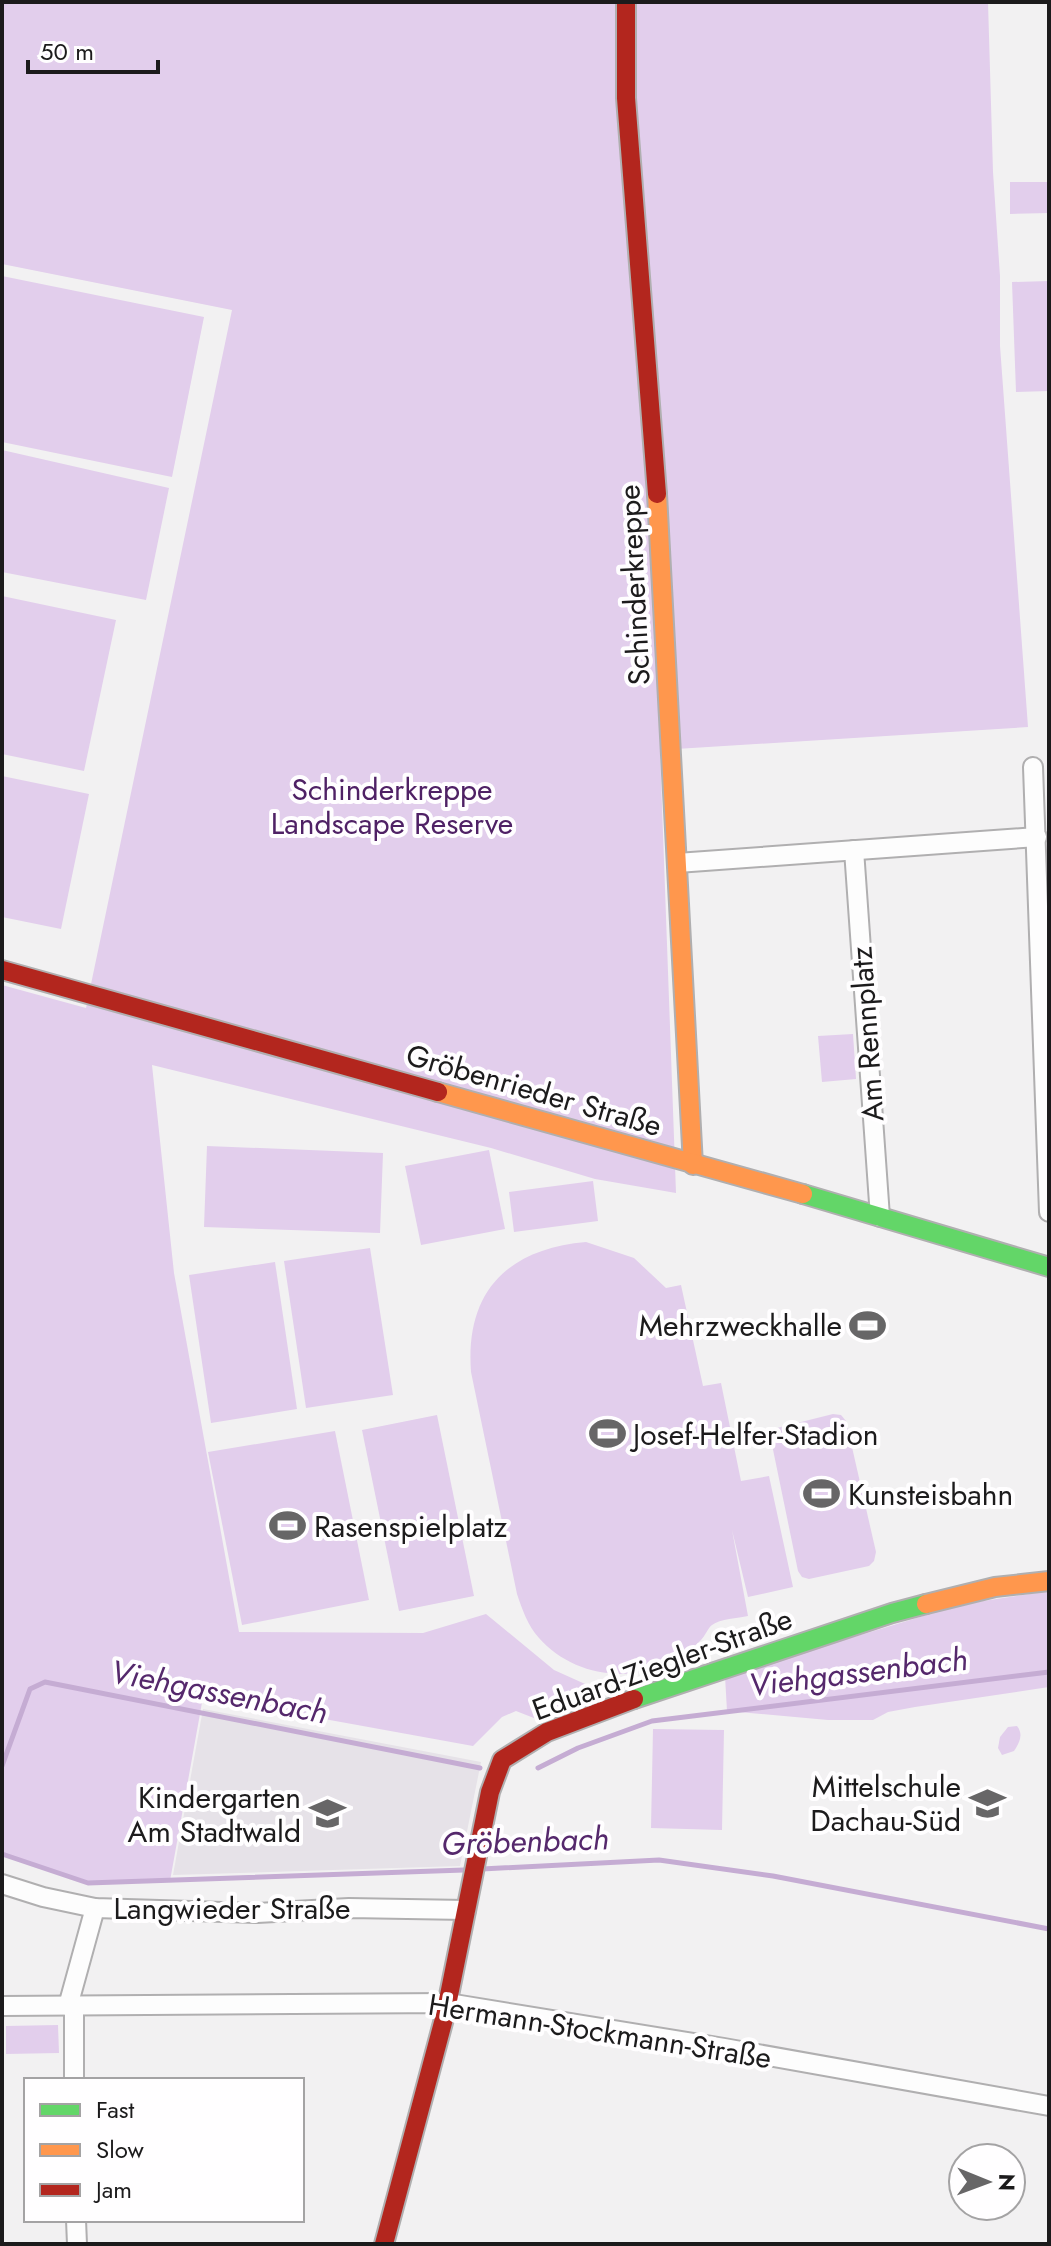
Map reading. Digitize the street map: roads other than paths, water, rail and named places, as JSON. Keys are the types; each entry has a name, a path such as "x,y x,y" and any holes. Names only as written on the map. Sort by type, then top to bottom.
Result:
{"street":[{"name":"Schinderkreppe","path":"626,2 626,98 653,426 693,1165"},
{"path":"1033,767 1048,1110 1049,1212"},
{"path":"677,863 1037,837"},
{"name":"Am Rennplatz","path":"854,850 880,1217"},
{"name":"Gröbenrieder Straße","path":"2,970 501,1109 1049,1267"},
{"name":"Eduard-Ziegler-Straße","path":"384,2244 448,2003 490,1792 502,1760 547,1732 657,1690 892,1613 995,1587 1049,1581"},
{"name":"Langwieder Straße","path":"2,1884 95,1908 257,1913 468,1901"},
{"path":"74,2078 71,2006 95,1908"},
{"name":"Hermann-Stockmann-Straße","path":"2,2006 448,2003 1049,2106"},
{"path":"76,2222 77,2244"}],"waterway":[{"name":"Viehgassenbach","path":"538,1768 578,1748 652,1721 1049,1672"},
{"name":"Viehgassenbach","path":"2,1766 30,1689 45,1682 480,1768"},
{"name":"Gröbenbach","path":"2,1854 88,1883 464,1870"},
{"name":"Gröbenbach","path":"482,1869 659,1860 773,1876 1049,1929"}],"place":[{"name":"Mehrzweckhalle","path":"868,1325"},
{"name":"Josef-Helfer-Stadion","path":"607,1434"},
{"name":"Kunsteisbahn","path":"822,1494"},
{"name":"Rasenspielplatz","path":"288,1526"},
{"name":"Mittelschule Dachau-Süd","path":"987,1803"},
{"name":"Kindergarten Am Stadtwald","path":"327,1814"}],"park label":[{"name":"Schinderkreppe Landscape Reserve","path":"392,806"}]}
